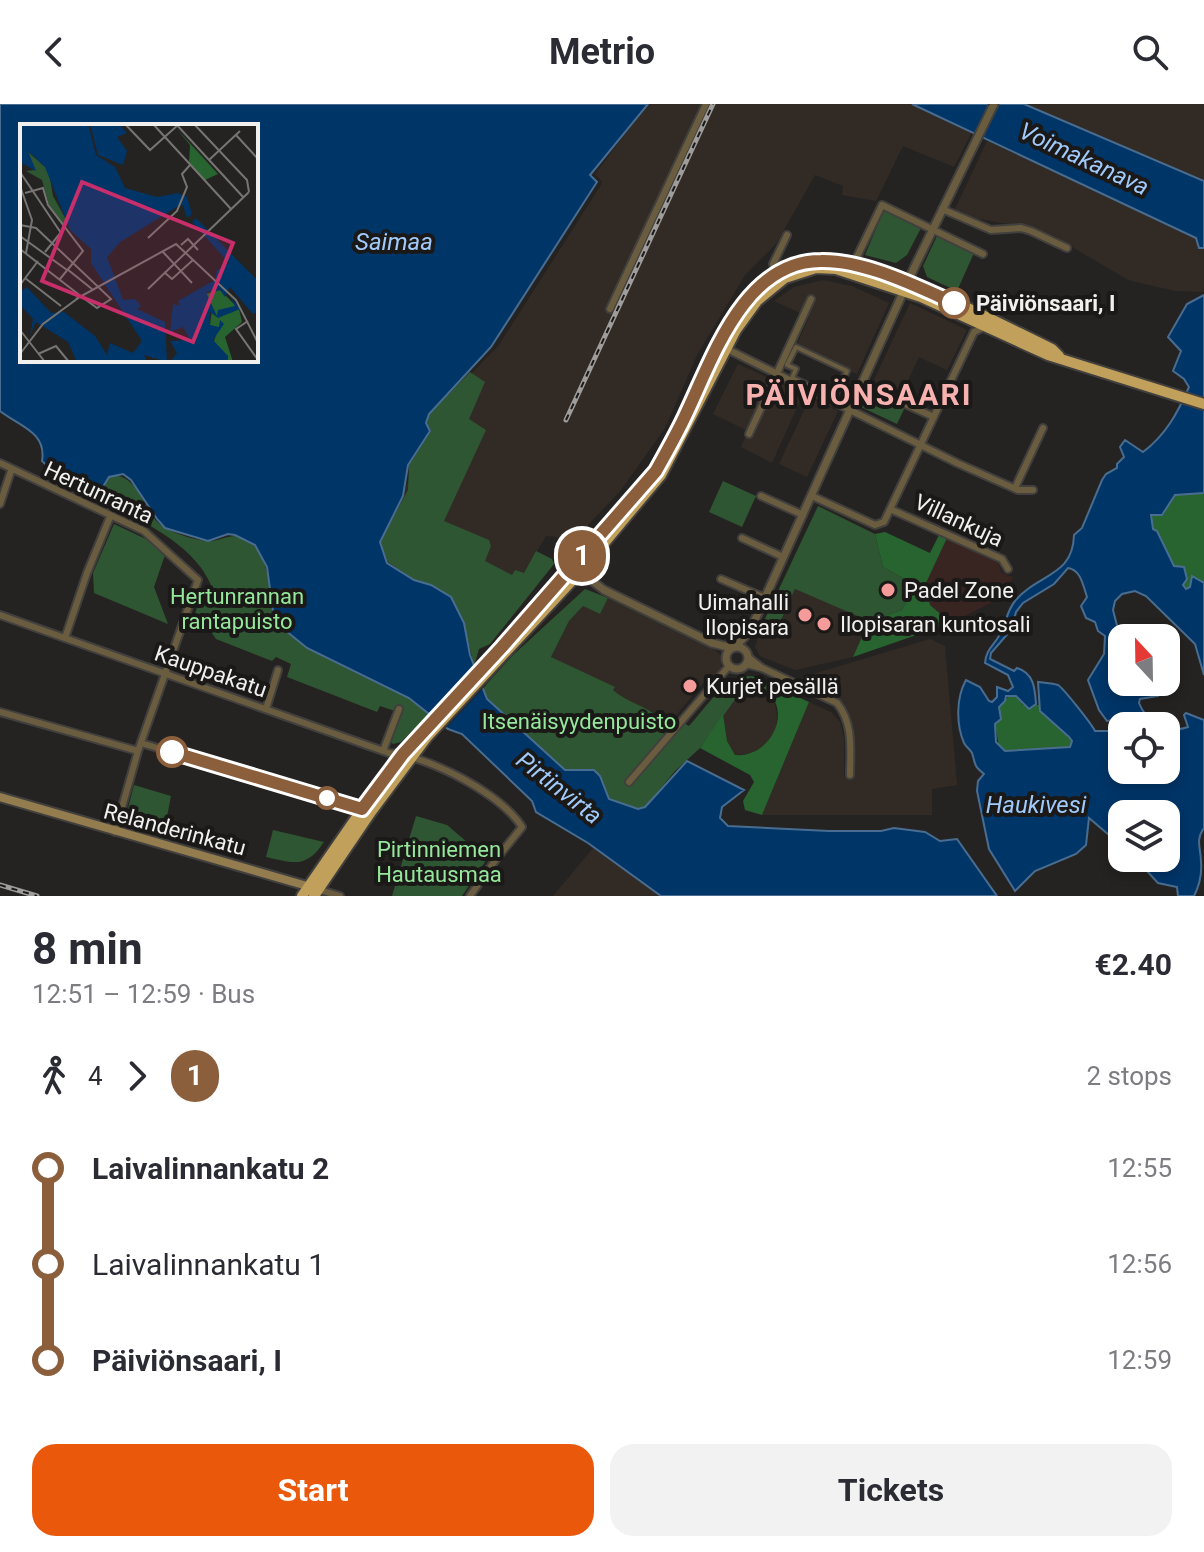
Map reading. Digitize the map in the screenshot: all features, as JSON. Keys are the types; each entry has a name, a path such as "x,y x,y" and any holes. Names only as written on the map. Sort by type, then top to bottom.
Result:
{"highway":[{"path":"302,896 407,756 661,475 746,300 764,282 798,264 819,260 837,262 907,287 1052,349 1060,357"},
{"path":"907,287 968,320 979,330 1204,404"},
{"path":"317,893 366,810"}],"main road":[{"name":"Relanderinkatu","path":"0,797 308,885 317,893"}],"street":[{"path":"610,309 706,104"},
{"path":"712,643 728,663 740,669 747,658 750,631 783,557 942,209 994,104"},
{"path":"854,263 882,205 983,254"},
{"path":"942,209 991,230 1021,228 1031,231 1067,248"},
{"path":"773,264 787,235"},
{"path":"749,434 811,299"},
{"path":"812,496 875,525 884,522 979,330"},
{"path":"722,347 920,445 1015,488 1033,490"},
{"path":"796,347 847,371 834,397 792,378 796,369 787,365 796,347"},
{"path":"863,385 934,417"},
{"path":"1015,488 1043,428"},
{"name":"Hertunranta","path":"0,463 154,538 198,580 166,675"},
{"path":"0,504 11,471"},
{"path":"761,496 803,515"},
{"name":"Villankuja","path":"890,509 1002,559 1008,569"},
{"path":"65,638 110,517"},
{"path":"742,538 783,557"},
{"path":"577,569 604,590 712,643 742,648 747,658 762,668 833,700 840,707 850,733 850,775"},
{"path":"721,579 765,598"},
{"name":"Kauppakatu","path":"0,615 383,751 407,756 474,784 522,827 470,896"},
{"path":"629,782 728,663 727,653 750,631"},
{"path":"266,709 278,670"},
{"path":"115,832 138,751 166,675"},
{"path":"383,751 399,709"},
{"path":"0,712 138,751"},
{"path":"141,743 366,810"},
{"name":"Relanderinkatu","path":"317,893 340,896"}],"shaded area":[{"path":"648,104 912,104 972,132 954,167 903,146 876,201 842,195 843,186 815,175 776,244 745,275 697,355 665,428 621,490 575,539 546,536 523,574 498,598 387,536 419,453 433,431 431,415 499,345 601,185 602,181 595,174"},
{"path":"1024,104 1204,104 1204,181"},
{"path":"988,139 1196,238 1198,248 1204,248 1204,292 1175,291 1128,280 1052,235 1031,228 973,218 955,209"},
{"path":"823,280 852,286 889,303 857,374 796,347 809,317 774,301 794,287"},
{"path":"910,303 967,330 947,370 919,357 901,395 873,382"},
{"path":"738,364 803,394 772,463 741,447 748,431 713,414"},
{"path":"810,398 838,411 807,477 779,464"},
{"path":"947,538 998,563 1002,573 1013,577 1004,594 996,600 951,623 930,605 926,583"},
{"path":"795,589 869,621 853,657 795,670 760,656 755,647 763,623 777,629"},
{"path":"608,598 658,620 721,656 721,670 710,685 705,681 667,726 659,715 622,698 613,690 551,657 569,621 583,606 600,614"},
{"path":"930,639 945,646 957,785 932,789 932,815 762,815 809,702 831,712 840,722 844,738 844,777 852,778 853,731 848,714 832,695 800,680"},
{"path":"767,692 773,696 777,714 776,728 770,741 757,753 735,755 727,741 723,714 740,694"},
{"path":"594,847 661,896 553,896"}],"green space":[{"path":"884,210 921,228 907,255 896,263 865,255"},
{"path":"937,236 974,253 957,291 927,277 923,266"},
{"name":"Itsenäisyydenpuisto","path":"470,372 485,382 469,419 486,430 444,521 489,540 491,546 485,561 512,575 515,570 524,573 536,551 552,559 554,564 490,644 479,649 474,666 464,623 441,590 414,580 388,562 380,542 408,490 409,465 431,431 427,423 429,414"},
{"path":"870,388 906,405 897,424 861,407"},
{"name":"Hertunrannan rantapuisto","path":"111,475 130,482 158,523 167,529 204,541 232,536 249,540 264,562 274,618 352,671 409,698 429,714 401,742 393,744 390,741 401,713 380,706 377,712 287,677 291,664 276,657 272,661 216,639 209,629 192,623 203,589 211,585 191,556 177,543 144,522 94,499"},
{"path":"723,481 756,496 742,527 709,512"},
{"path":"1204,493 1204,583 1192,576 1190,587 1186,590 1157,531 1153,530 1151,515 1163,515 1175,495"},
{"path":"818,506 875,534 883,567 915,585 902,610 869,621 795,589 777,629 763,623"},
{"path":"114,524 148,540 165,555 154,587 168,624 94,593 93,573"},
{"path":"885,532 930,553 939,535 947,538 926,583 930,605 951,623 853,657 869,621 902,610 915,585 883,567 875,534"},
{"name":"Itsenäisyydenpuisto","path":"585,589 608,598 600,614 583,606 569,621 551,657 615,687 613,690 655,714 667,726 662,732 666,736 626,781 630,786 684,723 689,726 709,702 733,681 752,676 700,748 675,771 645,807 638,809 608,799 594,770 565,770 487,699 483,688 512,656"},
{"path":"752,676 809,702 762,815 745,810 743,801 754,782 750,775 700,748 723,714 727,741 735,755 748,754 768,741 774,732 778,710 767,692 740,694"},
{"path":"1010,695 1016,696 1023,705 1040,705 1040,711 1072,741 1070,747 1005,751 999,747 995,724 1001,716 998,707"},
{"path":"134,785 171,796 165,827 126,816"},
{"name":"Pirtinniemen Hautausmaa","path":"416,816 447,825 487,859 462,896 392,896"},
{"path":"273,830 324,842 311,857 299,862 266,857"}],"water":[{"name":"Saimaa","path":"0,104 648,104 590,175 597,182 491,347 429,414 426,423 430,431 408,465 403,496 380,542 387,563 451,597 464,623 470,655 487,699 565,770 594,770 600,776 609,799 638,809 645,807 687,761 744,790 722,807 720,818 728,826 829,831 894,828 925,832 940,841 957,839 997,896 661,896 588,843 536,812 532,801 462,734 448,729 409,698 307,648 280,626 274,618 267,567 255,545 235,535 228,534 208,541 165,528 131,480 123,474 109,477 98,495 53,472 42,461 36,436 0,411"},
{"name":"Voimakanava","path":"912,104 1024,104 1204,181 1204,248 1199,248 1196,238"},
{"name":"Haukivesi","path":"1204,295 1204,493 1175,495 1162,515 1151,515 1153,529 1157,531 1174,566 1184,567 1187,579 1183,585 1186,589 1190,587 1192,576 1204,583 1204,675 1195,644 1180,629 1180,624 1175,624 1146,596 1135,591 1122,594 1115,601 1113,610 1117,624 1108,624 1108,696 1158,696 1140,699 1144,712 1108,712 1107,721 1099,710 1088,680 1104,654 1105,636 1098,631 1095,622 1086,618 1081,606 1087,597 1083,583 1076,572 1068,568 1054,584 1023,603 1016,612 1011,630 991,653 990,659 1014,671 1017,668 1023,670 1032,682 1036,704 1029,709 1016,696 1006,696 999,707 1001,719 995,724 996,742 1005,751 1070,747 1072,741 1069,737 1040,711 1038,682 1058,685 1095,731 1108,731 1108,784 1180,784 1180,729 1188,727 1184,715 1186,713 1204,720 1204,828 1199,841 1199,884 1194,896 1178,896 1177,887 1158,883 1148,872 1180,872 1180,800 1108,800 1108,834 1089,818 1086,845 1076,854 1035,871 1015,891 989,849 977,791 978,781 984,774 976,767 972,753 961,736 958,719 960,695 966,680 980,687 992,702 997,697 997,687 1008,691 1013,687 1008,675 985,663 1012,605 1024,592 1068,559 1074,535 1082,528 1102,480 1117,468 1124,457 1120,447 1125,440 1143,452 1165,431 1176,414 1189,387 1173,371 1181,351 1168,337 1187,304"}],"pier":[{"path":"477,662 486,685 444,730 428,716"}],"railway":[{"path":"566,420 713,104"},
{"path":"0,885 37,896"}],"bus line":[{"name":"1","path":"172,752 362,809 422,732 502,647 656,471 719,345 746,300 764,282 798,264 819,260 893,276 954,303"}],"place":[{"name":"Päiviönsaari, I","path":"954,303"},
{"name":"Padel Zone","path":"888,590"},
{"name":"Uimahalli Ilopisara","path":"805,615"},
{"name":"Ilopisaran kuntosali","path":"824,624"},
{"name":"Kurjet pesällä","path":"690,686"}],"district":[{"name":"PÄIVIÖNSAARI","path":"859,395"}],"water label":[{"name":"Pirtinvirta","path":"559,788"}]}
